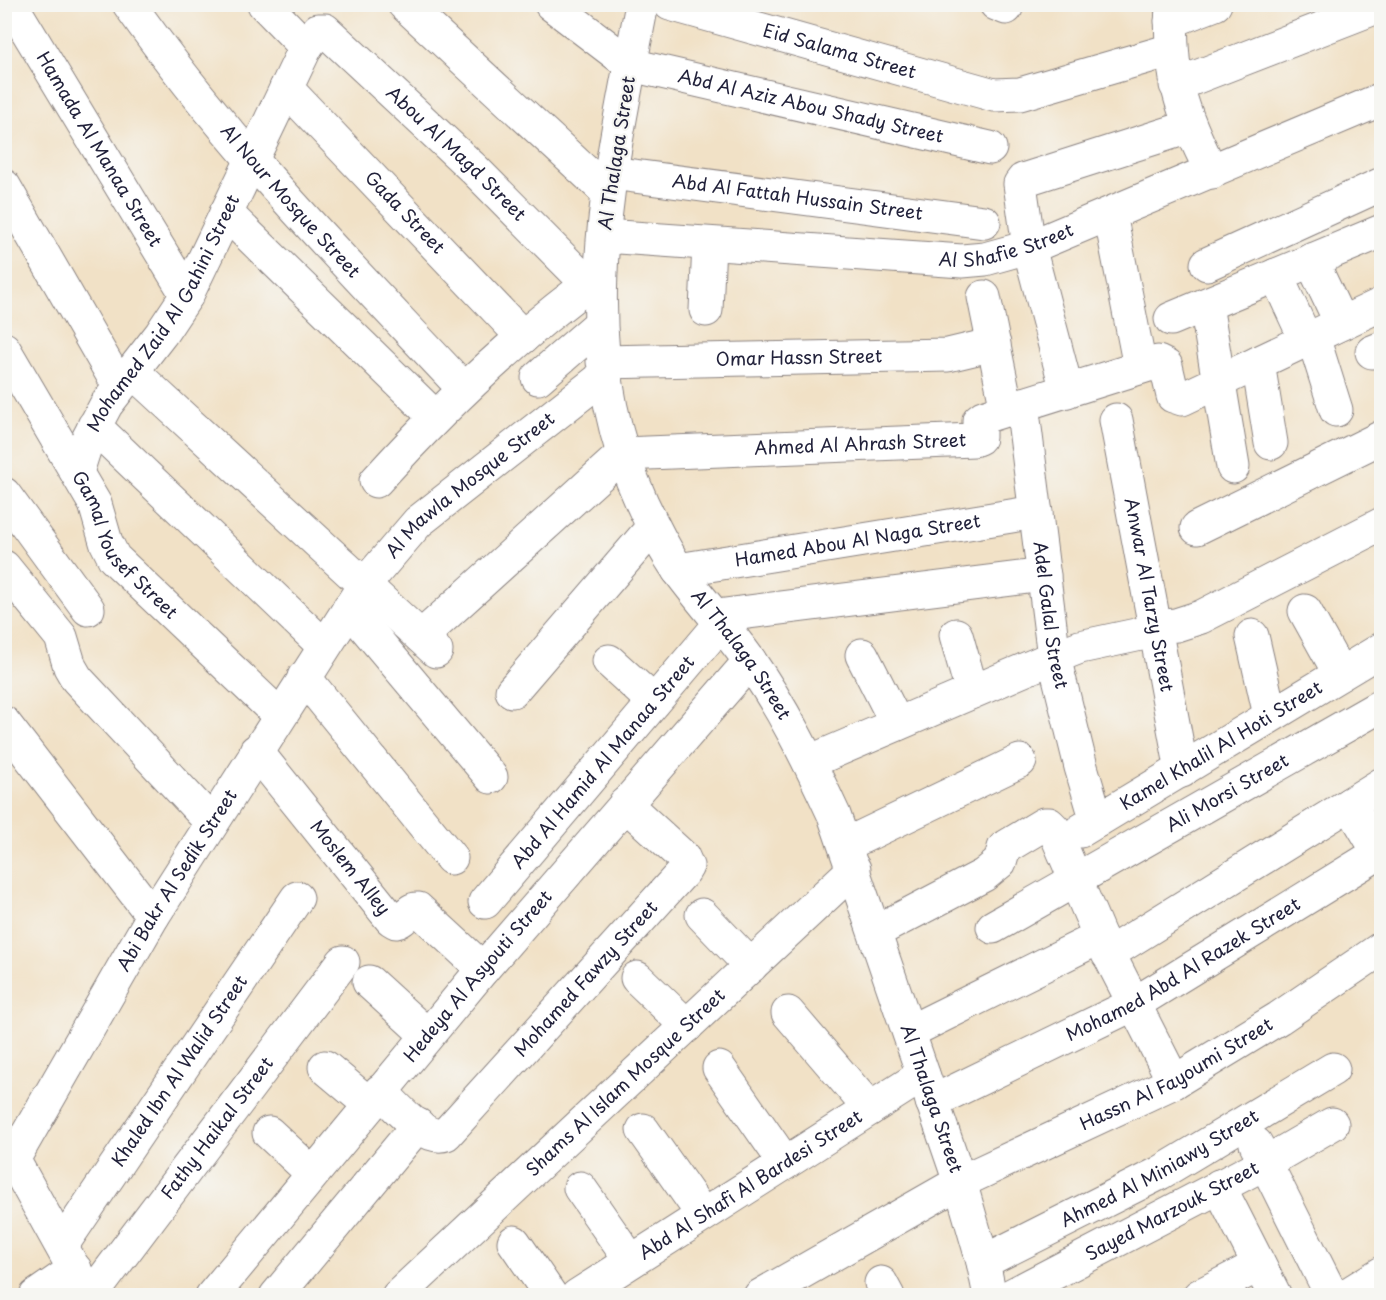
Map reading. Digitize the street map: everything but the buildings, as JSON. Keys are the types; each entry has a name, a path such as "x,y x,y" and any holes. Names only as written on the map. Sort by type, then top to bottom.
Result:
{"street":[{"name":"Hamada Al Manaa Street","path":"11,4 187,295"},
{"name":"Al Nour Mosque Street","path":"129,4 203,104 251,161 464,389"},
{"name":"Abou Al Magd Street","path":"264,4 313,38 474,169 594,280"},
{"path":"404,4 609,183"},
{"path":"551,4 631,65"},
{"name":"Al Thalaga Street","path":"642,4 609,183 604,236 594,280 603,369 623,454 653,526 678,570 750,661 809,762 849,857 960,1182 984,1262 990,1296"},
{"name":"Eid Salama Street","path":"670,4 981,93 1007,96 1026,92 1172,25"},
{"path":"1212,172 1189,127 1176,85 1172,25 1215,4"},
{"path":"1176,85 1382,5"},
{"name":"Mohamed Zaid Al Gahini Street","path":"77,472 94,426 187,295 286,88 313,38"},
{"name":"Abd Al Aziz Abou Shady Street","path":"631,65 990,148"},
{"name":"Gada Street","path":"286,88 522,337"},
{"name":"Al Shafie Street","path":"604,236 962,261 985,259 1029,247 1382,99"},
{"path":"1067,391 1029,247 1020,184 1023,180 1189,127"},
{"name":"Abd Al Fattah Hussain Street","path":"609,183 984,222"},
{"path":"1207,264 1382,184"},
{"path":"4,186 126,378 357,596 429,644 623,454"},
{"path":"226,213 435,417"},
{"path":"1110,214 1140,367"},
{"path":"1171,320 1382,231"},
{"path":"706,310 709,244"},
{"path":"1311,260 1320,334 1336,410"},
{"path":"1276,275 1320,334"},
{"path":"376,481 464,389 522,337 594,280"},
{"name":"Adel Galal Street","path":"984,297 994,344 1014,407 1036,512 1054,657 1097,821"},
{"name":"Ahmed Al Ahrash Street","path":"623,454 974,440 979,438 980,418 1158,362 1164,363 1171,393 1177,399 1182,399 1382,304"},
{"path":"1206,305 1233,467"},
{"path":"538,378 599,325"},
{"name":"Omar Hassn Street","path":"603,369 948,355 994,344"},
{"name":"Gamal Yousef Street","path":"4,349 95,504 106,542 114,558 279,715"},
{"path":"1258,363 1271,443"},
{"name":"Al Mawla Mosque Street","path":"357,596 418,522 603,369"},
{"name":"Anwar Al Tarzy Street","path":"1116,420 1182,771"},
{"path":"94,426 324,646"},
{"path":"1197,528 1382,437"},
{"path":"4,494 88,609"},
{"name":"Hamed Abou Al Naga Street","path":"678,570 1036,512"},
{"path":"809,762 1080,647 1201,617 1382,524"},
{"path":"512,692 653,526"},
{"path":"70,667 106,542"},
{"path":"4,567 61,637 70,667 77,679 211,822"},
{"path":"719,619 1044,574"},
{"path":"357,596 491,777"},
{"name":"Abi Bakr Al Sedik Street","path":"9,1151 211,822 357,596"},
{"path":"1305,611 1340,674"},
{"name":"Abd Al Hamid Al Manaa Street","path":"485,902 654,702 719,619"},
{"path":"956,635 972,692"},
{"path":"1252,636 1270,715"},
{"name":"Kamel Khalil Al Hoti Street","path":"1060,842 1182,771 1270,715 1382,649"},
{"path":"862,655 897,724"},
{"path":"609,661 654,702"},
{"name":"Hedeya Al Asyouti Street","path":"212,1296 427,1035 750,661"},
{"path":"304,677 451,858"},
{"name":"Ali Morsi Street","path":"993,927 1382,705"},
{"path":"4,723 153,916"},
{"name":"Moslem Alley","path":"256,751 391,919 396,922 401,921 410,911 418,909 483,969"},
{"name":"Shams Al Islam Mosque Street","path":"398,1296 751,966 849,857 1020,761"},
{"path":"909,1032 1104,946 1382,784"},
{"name":"Mohamed Fawzy Street","path":"325,1067 433,1135 447,1134 687,866 683,857 625,804"},
{"name":"Mohamed Abd Al Razek Street","path":"928,1089 1134,1005 1374,856 1375,846 1350,804"},
{"path":"875,932 984,875 1000,862 1004,849 1044,824 1052,825 1104,946 1174,1082"},
{"name":"Khaled Ibn Al Walid Street","path":"79,1276 297,898"},
{"path":"702,915 751,966"},
{"name":"Hassn Al Fayoumi Street","path":"760,1296 960,1182 1174,1082 1269,1024 1382,948"},
{"name":"Fathy Haikal Street","path":"79,1276 343,962"},
{"path":"637,978 687,1026"},
{"path":"369,982 427,1035"},
{"path":"788,1013 870,1108"},
{"path":"719,1068 784,1163"},
{"name":"Ahmed Al Miniawy Street","path":"984,1262 1102,1204 1246,1124 1333,1069"},
{"name":"Abd Al Shafi Al Bardesi Street","path":"577,1296 870,1108 928,1089"},
{"path":"1246,1124 1332,1296"},
{"name":"Sayed Marzouk Street","path":"1010,1296 1265,1162 1332,1124"},
{"path":"276,1296 418,1125"},
{"path":"643,1130 703,1215"},
{"path":"269,1133 312,1173"},
{"path":"9,1151 79,1276 36,1296"},
{"path":"1219,1186 1275,1296"},
{"path":"579,1188 631,1261"},
{"path":"514,1242 551,1296"},
{"path":"1199,1296 1259,1265"},
{"path":"1345,1296 1382,1273"}]}
